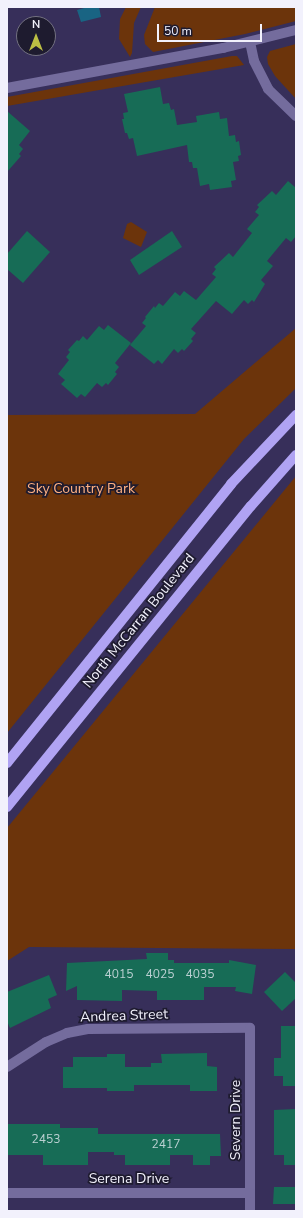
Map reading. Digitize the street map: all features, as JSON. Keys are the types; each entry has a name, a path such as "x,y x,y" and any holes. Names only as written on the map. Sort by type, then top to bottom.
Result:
{"main road":[{"name":"North McCarran Boulevard","path":"7,763 231,484 296,415"},
{"name":"North McCarran Boulevard","path":"7,807 251,506 296,455"}],"street":[{"path":"7,88 250,42 296,30"},
{"path":"250,42 254,61 268,89 296,116"},
{"name":"Andrea Street","path":"7,1067 46,1042 88,1029 250,1028"},
{"name":"Severn Drive","path":"250,1028 250,1211"},
{"name":"Serena Drive","path":"7,1192 250,1193"}],"green space":[{"path":"126,7 141,7 134,23 132,53 130,57 119,39 120,19"},
{"path":"155,7 296,7 296,21 245,34 153,52 145,44 144,35"},
{"path":"296,44 296,99 275,76 268,64 267,57 270,51"},
{"path":"237,56 244,65 7,106 7,97"},
{"path":"131,222 147,232 141,247 123,238 127,224"},
{"name":"Sky Country Park","path":"296,328 296,388 244,439 7,733 7,415 195,414"},
{"path":"296,476 296,949 29,947 7,961 7,828"}],"water":[{"path":"88,7 99,7 101,17 81,22 77,10"}],"building":[{"path":"160,87 163,104 169,103 171,110 174,109 177,125 197,122 196,116 219,112 220,119 227,118 229,136 235,135 236,142 239,141 241,155 238,156 239,161 233,162 236,180 231,181 232,187 210,190 209,184 200,186 197,168 193,168 192,162 189,162 187,145 137,156 133,138 129,139 127,133 125,133 122,119 124,119 123,113 128,112 124,94"},
{"path":"7,111 30,131 19,145 23,149 19,154 21,156 7,172"},
{"path":"288,181 296,188 296,236 291,242 286,238 267,261 273,266 261,280 265,284 254,302 252,300 248,304 244,300 232,314 216,301 191,329 196,333 191,339 193,341 184,351 182,349 178,353 174,349 162,364 158,360 154,364 130,345 146,326 142,323 154,306 155,308 159,303 163,306 175,292 180,296 184,291 196,300 216,277 212,274 216,269 214,267 229,253 233,257 252,233 247,229 259,215 255,212 259,207 257,205 272,191 276,195"},
{"path":"27,231 50,252 23,283 7,269 7,254"},
{"path":"172,231 182,247 139,275 130,260"},
{"path":"108,325 131,343 115,363 119,367 115,372 117,374 108,385 106,383 102,387 97,383 85,397 81,394 77,398 61,384 65,380 58,374 69,360 66,357 70,352 68,350 83,336 87,340 99,326 104,330"},
{"path":"146,953 168,953 168,960 174,960 174,963 229,963 229,960 256,965 252,994 235,991 236,987 204,987 204,1000 157,1000 157,991 122,990 122,1001 77,1000 77,986 66,991 67,963 147,959"},
{"path":"285,972 296,983 296,998 282,1011 264,992"},
{"path":"49,975 57,995 48,999 51,1008 10,1028 7,1021 7,992"},
{"path":"281,1026 296,1026 296,1086 283,1086 283,1076 274,1076 274,1058 281,1058"},
{"path":"207,1053 207,1066 217,1067 217,1091 190,1091 190,1085 134,1085 134,1091 107,1091 107,1088 63,1088 63,1067 73,1067 73,1057 107,1057 107,1054 125,1054 125,1067 151,1067 151,1063 162,1063 161,1054"},
{"path":"296,1109 296,1165 284,1165 284,1155 274,1155 274,1110"},
{"path":"7,1124 60,1124 60,1128 98,1128 98,1134 220,1134 221,1156 210,1156 210,1165 193,1165 193,1155 170,1155 170,1165 125,1165 125,1155 114,1155 114,1152 88,1152 88,1165 43,1165 43,1155 7,1155"},
{"path":"274,1187 296,1187 296,1204 273,1204"}]}
